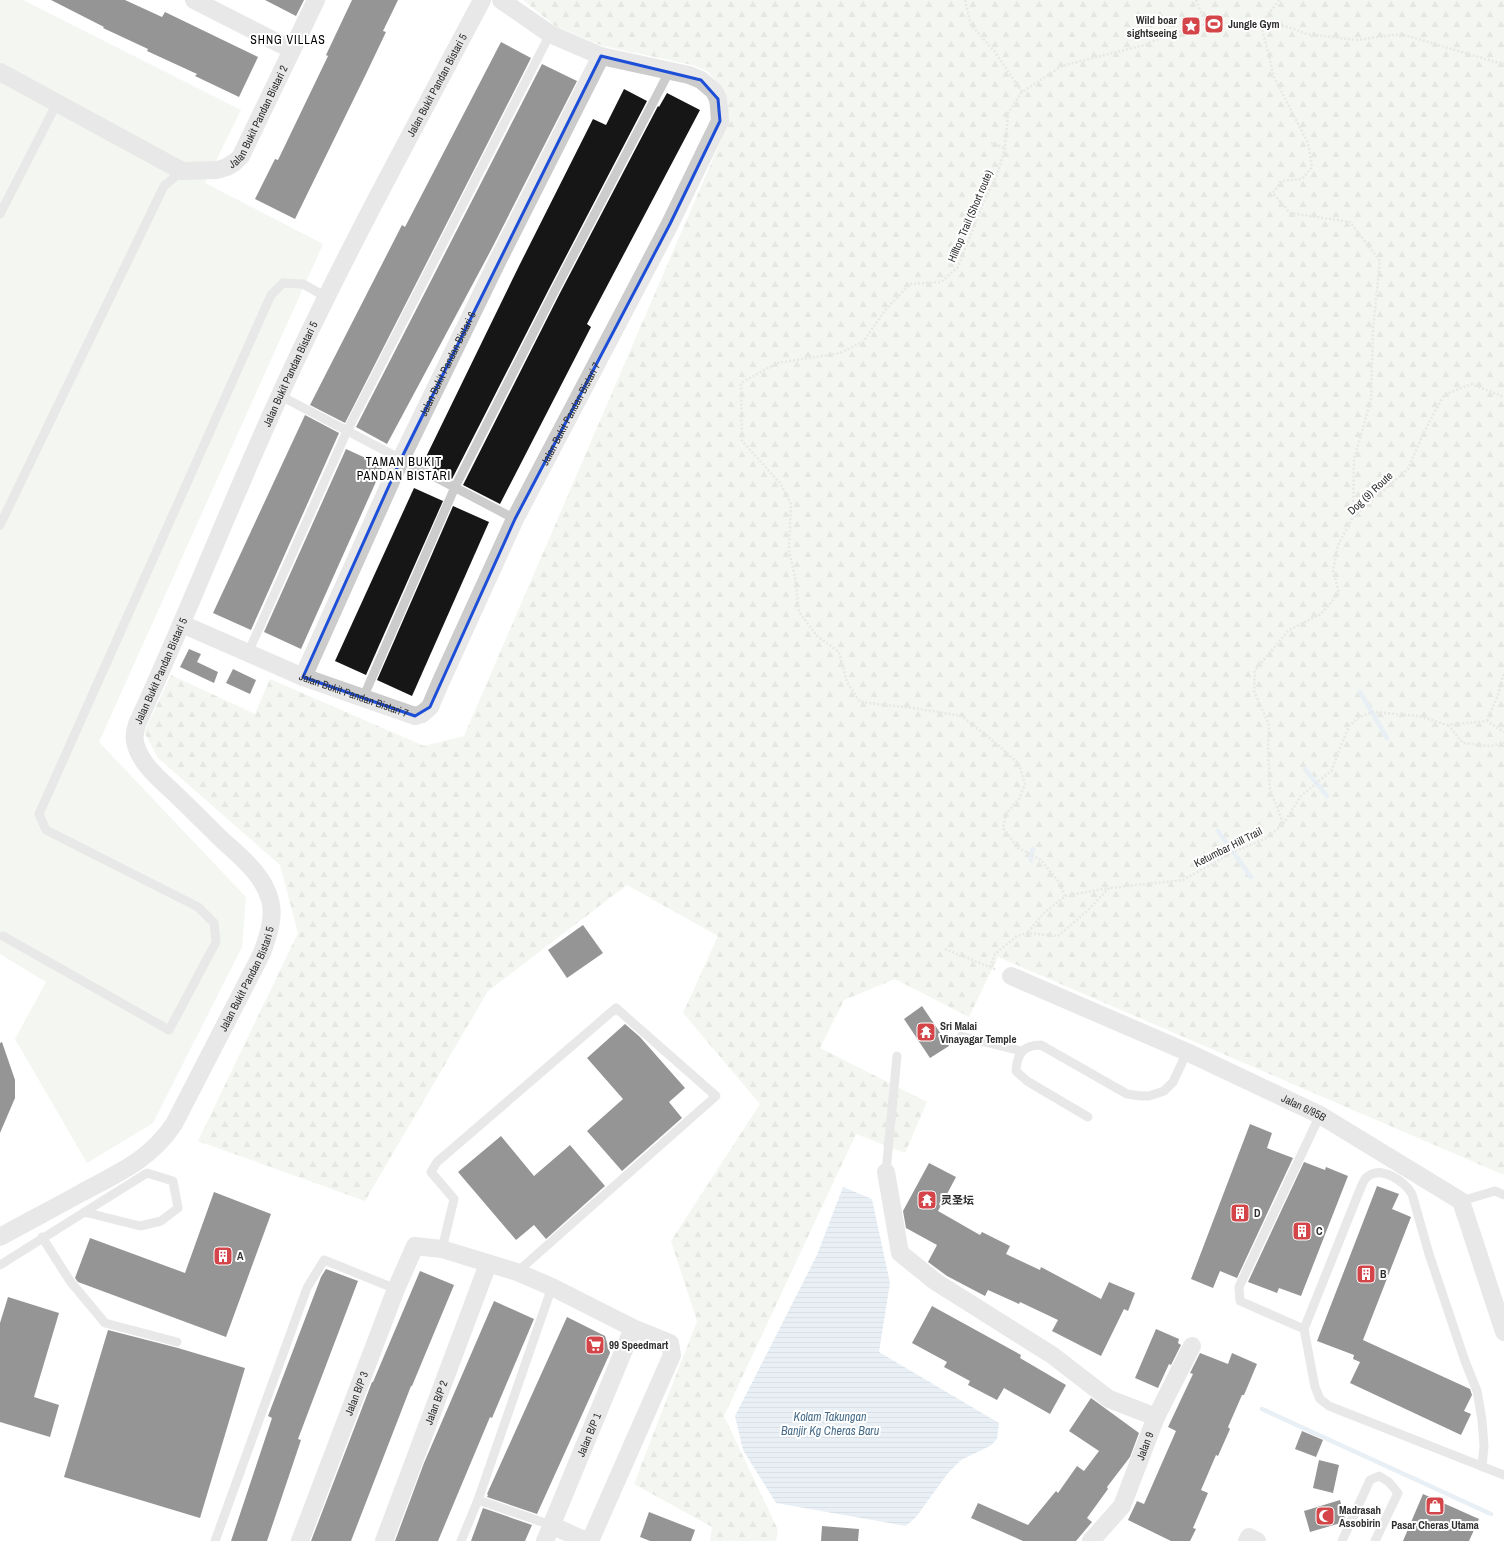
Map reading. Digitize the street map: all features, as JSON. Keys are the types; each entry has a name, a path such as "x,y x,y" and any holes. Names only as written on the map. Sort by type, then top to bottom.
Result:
{"street":[{"path":"194,0 292,50"},
{"name":"Jalan Bukit Pandan Bistari 2","path":"182,171 216,170 227,167 241,156 316,0"},
{"name":"Jalan Bukit Pandan Bistari 5","path":"0,1237 129,1167 154,1149 174,1124 262,953 269,933 272,914 271,901 266,888 259,877 153,773 142,758 135,741 134,732 182,624 279,396 326,297 482,0"},
{"name":"Jalan Bukit Pandan Bistari 7","path":"182,624 303,677 415,716 422,714 430,707 515,519 662,238 720,121 718,99 714,91 708,85 690,75 669,72 601,56 550,34 501,0"},
{"name":"Jalan Bukit Pandan Bistari 6","path":"303,677 400,459 601,56"},
{"path":"0,72 182,171"},
{"name":"Jalan 6/95B","path":"1011,976 1187,1052 1320,1115 1461,1201"},
{"path":"886,1172 900,1252 936,1282 1052,1355 1109,1399 1156,1417"},
{"path":"1461,1201 1504,1332"},
{"name":"Jalan B/P 3","path":"300,1541 396,1289 415,1246 442,1249"},
{"path":"442,1249 517,1272 552,1287 632,1328 670,1343 672,1355 590,1541"},
{"name":"Jalan B/P 2","path":"384,1541 488,1264"},
{"name":"Jalan B/P 1","path":"548,1533 632,1328"},
{"name":"Jalan 9","path":"1091,1541 1122,1506 1156,1417 1192,1346"},
{"path":"548,1533 586,1541"}],"lane":[{"path":"248,653 347,431 550,34"},
{"path":"363,698 455,487 554,290 669,72"},
{"path":"0,214 57,103"},
{"path":"0,525 164,186 182,171"},
{"path":"3,936 169,1030 216,942 214,923 198,907 46,830 39,814 271,295 283,283 297,283 304,284 326,297"},
{"path":"279,396 515,519"},
{"path":"442,1249 454,1199 431,1172 437,1162 616,1008 716,1096 517,1272"},
{"path":"961,1036 1022,1051"},
{"path":"1088,1117 1027,1081 1016,1071 1017,1059 1022,1051 1032,1045 1041,1045 1127,1094 1149,1096 1164,1091 1174,1082 1187,1052"},
{"path":"886,1172 897,1056"},
{"path":"1304,1329 1240,1301 1239,1287 1320,1115"},
{"path":"1482,1467 1484,1446 1482,1420 1477,1391 1465,1361 1429,1254 1412,1194 1408,1186 1401,1181 1380,1172 1375,1173 1366,1178 1304,1329 1315,1387 1320,1399 1329,1406 1482,1467 1504,1475"},
{"path":"0,1264 42,1237 147,1173 173,1181 178,1208 161,1222 140,1226 84,1212"},
{"path":"1461,1201 1495,1191 1504,1195"},
{"path":"42,1237 70,1282 105,1323 177,1342"},
{"path":"215,1541 307,1288 324,1260 396,1289"},
{"path":"460,1541 478,1500 552,1287"},
{"path":"1342,1541 1370,1480 1379,1476 1390,1482 1398,1493 1375,1541"},
{"path":"478,1500 548,1533"}],"path":[{"path":"965,0 971,25 995,52 1022,92"},
{"path":"1196,0 1206,24"},
{"path":"1278,0 1261,24 1274,77 1308,143 1312,167 1302,180 1281,181 1273,193 1290,213 1350,222 1380,261 1373,329 1371,400 1354,459 1353,516"},
{"name":"Hilltop Trail (Short route)","path":"1065,896 1058,881 1041,860 1018,848 1004,828 1006,814 1019,799 1025,784 1019,764 962,716 913,708 860,702 847,682 839,652 817,636 799,612 795,578 789,550 791,504 780,483 742,441 741,383 778,363 840,353 863,342 886,309 910,284 941,282 958,267 984,201 997,175 1005,148 1008,113 1022,92 1062,66 1144,45 1171,34 1206,24 1261,24 1288,27 1307,34 1356,40 1401,34 1499,63 1504,63"},
{"path":"991,143 1005,148"},
{"name":"Dog (9) Route","path":"1284,824 1270,789 1268,748 1270,725 1254,691 1255,670 1289,630 1321,614 1339,593 1334,570 1338,545 1353,516 1408,469 1424,432 1444,395 1471,384 1504,397"},
{"path":"1504,672 1498,695 1487,720 1504,732"},
{"name":"Ketumbar Hill Trail","path":"1027,933 1042,914 1065,896 1109,888 1183,880 1233,852 1267,838 1284,824 1301,796 1331,771 1348,726 1359,717 1373,712 1419,716 1448,725 1487,720"},
{"path":"1448,725 1463,743 1489,746 1504,743"},
{"path":"990,967 995,954 1016,936 1027,933 1058,936 1087,911 1109,888"},
{"path":"945,949 1011,976"}],"highlighted area":[{"path":"601,56 701,80 718,99 720,121 670,224 515,519 430,707 415,716 303,677 401,459"}],"green space":[{"path":"0,0 23,0 241,110 205,183 323,244 99,742 246,897 242,947 153,1123 87,1163 15,1039 46,982 0,954"},
{"path":"523,0 1504,0 1504,1175 998,957 969,1017 895,979 844,1000 820,1048 927,1102 905,1153 856,1134 724,1416 778,1530 776,1541 710,1541 712,1527 634,1484 697,1321 671,1241 760,1104 683,1013 718,936 627,885 488,991 365,1201 198,1141 298,933 280,865 158,758 144,732 171,675 255,714 270,679 424,746 464,736 728,124 728,103 721,86 707,71 692,65 603,46 555,26"}],"water":[{"name":"Kolam Takungan Banjir Kg Cheras Baru","path":"843,1187 872,1199 890,1283 879,1352 999,1423 997,1439 990,1446 961,1460 948,1473 916,1517 906,1526 776,1503 743,1450 735,1416 817,1255"}],"building":[{"path":"51,0 125,0 162,17 165,12 258,57 239,97 195,76 197,74 147,51 148,49 103,28 104,27"},
{"path":"265,0 304,0 296,16"},
{"path":"352,0 398,0 383,31 386,32 295,219 255,199 275,159 278,160 328,56 326,55"},
{"path":"501,42 531,58 345,423 310,405 402,225 405,227"},
{"path":"542,64 577,81 491,250 387,444 356,427"},
{"path":"624,89 647,101 452,479 423,463 519,266 593,119 606,125"},
{"path":"667,93 700,110 587,324 591,327 500,504 463,485 560,293 658,106 659,107"},
{"path":"305,415 339,433 251,630 213,613"},
{"path":"346,449 383,466 301,649 264,632"},
{"path":"414,488 443,501 366,675 335,661"},
{"path":"453,506 489,522 412,696 377,680"},
{"path":"189,649 201,654 197,662 218,672 214,683 180,667"},
{"path":"233,669 256,680 250,694 226,683"},
{"path":"583,925 603,953 567,978 548,950"},
{"name":"Sri Malai Vinayagar Temple","path":"922,1006 949,1046 930,1058 904,1019"},
{"path":"625,1024 640,1037 685,1088 669,1102 682,1118 622,1171 587,1131 623,1099 587,1058"},
{"path":"2,1042 15,1080 15,1098 0,1133 0,1043"},
{"name":"D","path":"1250,1124 1272,1133 1267,1148 1293,1158 1237,1278 1220,1271 1213,1288 1191,1279"},
{"path":"501,1136 534,1176 570,1145 605,1186 546,1239 534,1225 516,1240 458,1172"},
{"name":"C","path":"1304,1162 1325,1170 1326,1167 1348,1176 1301,1296 1279,1288 1277,1293 1248,1282"},
{"path":"929,1163 956,1177 938,1211 980,1235 982,1232 1010,1246 1006,1254 1040,1270 1041,1267 1101,1299 1109,1282 1135,1293 1128,1311 1124,1309 1101,1356 1052,1331 1058,1320 1020,1302 1019,1304 988,1290 985,1296 947,1276 928,1262 937,1245 906,1228 903,1211"},
{"path":"1377,1186 1399,1194 1392,1209 1411,1217 1363,1340 1470,1389 1472,1395 1464,1411 1471,1414 1461,1435 1350,1383 1360,1362 1353,1359 1354,1355 1317,1341"},
{"name":"A","path":"214,1192 271,1214 226,1337 78,1282 75,1278 90,1238 185,1273"},
{"path":"326,1269 358,1281 298,1439 301,1440 267,1541 231,1541 272,1418 268,1416 321,1277"},
{"path":"420,1271 454,1285 411,1386 351,1541 311,1541 372,1382"},
{"path":"8,1297 59,1313 34,1397 59,1405 50,1437 0,1422 0,1323"},
{"path":"494,1301 534,1319 492,1418 490,1417 438,1541 395,1541 424,1463"},
{"path":"932,1306 1021,1355 1020,1358 1066,1385 1050,1414 1004,1388 997,1400 968,1385 970,1381 944,1367 947,1362 912,1343"},
{"path":"567,1317 605,1336 610,1353 537,1514 487,1497 487,1494"},
{"path":"1156,1329 1179,1339 1178,1343 1181,1345 1171,1365 1169,1364 1158,1388 1135,1378"},
{"path":"108,1330 178,1348 245,1368 200,1518 64,1477"},
{"path":"1200,1353 1228,1364 1232,1353 1257,1364 1228,1427 1230,1429 1218,1456 1216,1455 1201,1490 1208,1493 1193,1528 1196,1529 1190,1541 1171,1541 1128,1520 1137,1501 1144,1504 1176,1431 1168,1427 1193,1374 1190,1373"},
{"path":"1091,1398 1139,1433 1130,1457 1107,1487 1108,1489 1087,1518 1092,1522 1076,1541 1023,1541 971,1518 978,1503 1028,1525 1056,1491 1058,1493 1077,1466 1084,1471 1099,1451 1069,1431"},
{"path":"1302,1431 1323,1440 1316,1457 1295,1449"},
{"path":"1319,1460 1339,1465 1333,1493 1313,1488"},
{"name":"Pasar Cheras Utama","path":"1423,1494 1479,1519 1469,1541 1403,1541"},
{"name":"Madrasah Assobirin","path":"1340,1500 1345,1519 1344,1522 1310,1532 1304,1511"},
{"path":"483,1508 532,1525 525,1541 471,1541"},
{"path":"649,1512 695,1530 691,1541 650,1541 640,1537"},
{"path":"822,1526 859,1529 858,1541 821,1541"}],"waterway":[{"path":"1360,692 1387,738"},
{"path":"1305,769 1327,796"},
{"path":"1218,831 1251,877"},
{"path":"1031,860 1033,849"},
{"path":"1262,1409 1491,1514"}],"place":[{"name":"Jungle Gym","path":"1214,24"},
{"name":"Wild boar sightseeing","path":"1191,26"},
{"name":"Sri Malai Vinayagar Temple","path":"926,1032"},
{"name":"灵圣坛","path":"927,1200"},
{"name":"D","path":"1240,1213"},
{"name":"C","path":"1302,1231"},
{"name":"A","path":"223,1256"},
{"name":"B","path":"1366,1274"},
{"name":"99 Speedmart","path":"595,1345"},
{"name":"Pasar Cheras Utama","path":"1435,1506"},
{"name":"Madrasah Assobirin","path":"1325,1516"}],"district":[{"name":"SHNG VILLAS","path":"288,40"},
{"name":"TAMAN BUKIT PANDAN BISTARI","path":"404,469"}]}
